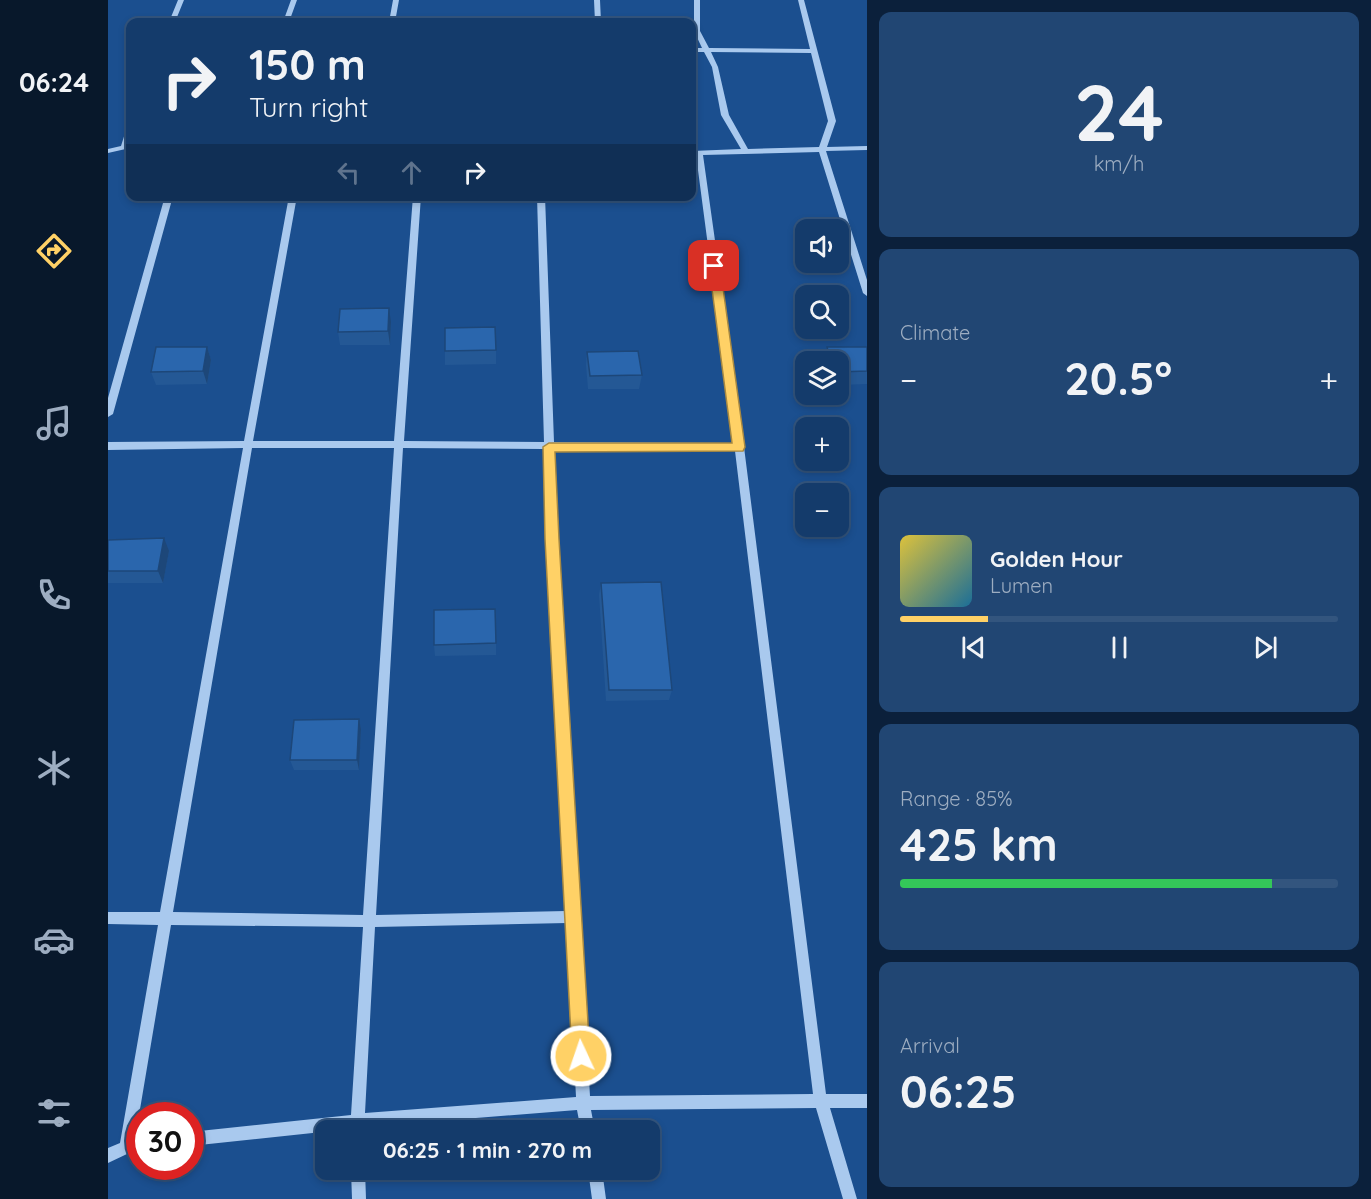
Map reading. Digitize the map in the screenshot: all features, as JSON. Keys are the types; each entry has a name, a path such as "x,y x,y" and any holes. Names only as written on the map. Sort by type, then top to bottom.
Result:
{"street":[{"path":"174,18 181,0"},
{"path":"287,18 294,0"},
{"path":"393,18 396,0"},
{"path":"597,0 598,18"},
{"path":"697,0 697,31 715,67 725,115 746,152"},
{"path":"801,0 832,121 822,150 867,293"},
{"path":"696,50 814,51"},
{"path":"108,151 126,145"},
{"path":"696,153 867,148"},
{"path":"696,160 739,447 819,1099 850,1199"},
{"path":"108,414 168,201"},
{"path":"139,1102 165,919 292,201"},
{"path":"357,1120 392,538 417,201"},
{"path":"541,201 549,447 573,916 586,1120"},
{"path":"108,446 248,444 400,447 739,447"},
{"path":"108,918 369,921 573,916"},
{"path":"416,1120 584,1103 819,1099 867,1101"},
{"path":"204,1138 315,1129"},
{"path":"108,1156 126,1149"},
{"path":"358,1180 359,1199"},
{"path":"596,1180 599,1199"}],"building":[{"path":"389,308 388,331 338,332 340,309"},
{"path":"495,327 496,350 445,351 445,328"},
{"path":"156,347 207,347 203,371 151,372"},
{"path":"827,347 867,347 867,371 849,372 849,351 828,351"},
{"path":"638,351 642,375 590,376 587,352"},
{"path":"164,538 158,571 108,571 108,540"},
{"path":"661,582 672,690 609,690 601,583"},
{"path":"495,609 496,643 434,645 434,610"},
{"path":"359,719 357,760 290,760 294,720"}],"route":[{"path":"581,1056 552,539 549,447 739,447 714,266"}]}
